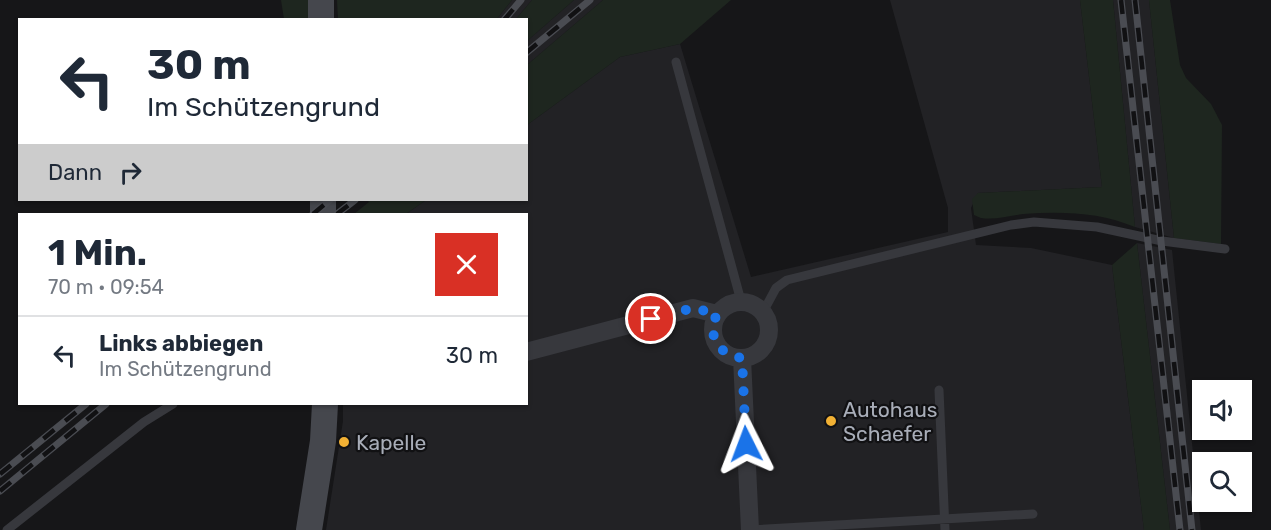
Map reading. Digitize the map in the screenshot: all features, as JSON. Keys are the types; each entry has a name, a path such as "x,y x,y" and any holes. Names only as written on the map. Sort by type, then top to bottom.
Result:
{"main road":[{"path":"321,0 321,18"},
{"path":"309,530 323,441 325,405"}],"street":[{"path":"741,301 756,306 763,312 769,324 769,334 764,346 757,353 742,358 732,357 716,344 712,328 717,314 724,307 741,301"},
{"path":"528,351 693,308 717,314"},
{"path":"742,358 750,530"}],"lane":[{"path":"676,62 741,301"},
{"path":"763,312 776,288 787,280 1011,225 1072,223 1225,249"},
{"path":"939,390 945,530"},
{"path":"7,530 144,422 171,405"},
{"path":"750,530 866,527 1033,514"}],"shaded area":[{"path":"281,0 308,0 308,18 284,18"},
{"path":"337,0 512,0 498,18 338,18"},
{"path":"512,0 532,0 517,18 498,18"},
{"path":"532,0 574,0 528,40 528,18 517,18"},
{"path":"574,0 603,0 528,64 528,40"},
{"path":"603,0 731,0 680,44 620,57 528,124 528,64"},
{"path":"890,0 1080,0 1102,187 978,193 971,208 976,245 1031,248 1112,265 1144,530 326,530 343,421 343,405 528,405 528,213 407,213 425,201 528,201 528,124 620,57 680,44 751,277 948,232 948,208"},
{"path":"1080,0 1113,0 1135,227 1108,218 1080,214 1037,213 1002,218 981,218 974,215 972,199 978,193 1102,187"},
{"path":"1113,0 1149,0 1174,238 1135,227"},
{"path":"1149,0 1170,0 1180,65 1186,78 1211,104 1222,125 1221,244 1174,238"},
{"path":"425,201 407,213 355,213 369,202"},
{"path":"1137,243 1172,250 1193,452 1192,512 1199,512 1201,530 1170,530"},
{"path":"1137,243 1170,530 1144,530 1112,265"}],"railway":[{"path":"506,18 521,0"},
{"path":"528,51 590,0"},
{"path":"1121,0 1180,530"},
{"path":"1135,0 1192,530"},
{"path":"314,213 329,201"},
{"path":"338,213 354,201"},
{"path":"0,474 85,405"},
{"path":"0,491 105,405"}],"place":[{"name":"Autohaus Schaefer","path":"831,421"},
{"name":"Kapelle","path":"344,442"}],"route":[{"path":"651,319 693,308 717,314 712,328 716,344 732,357 742,358 746,444"}]}
